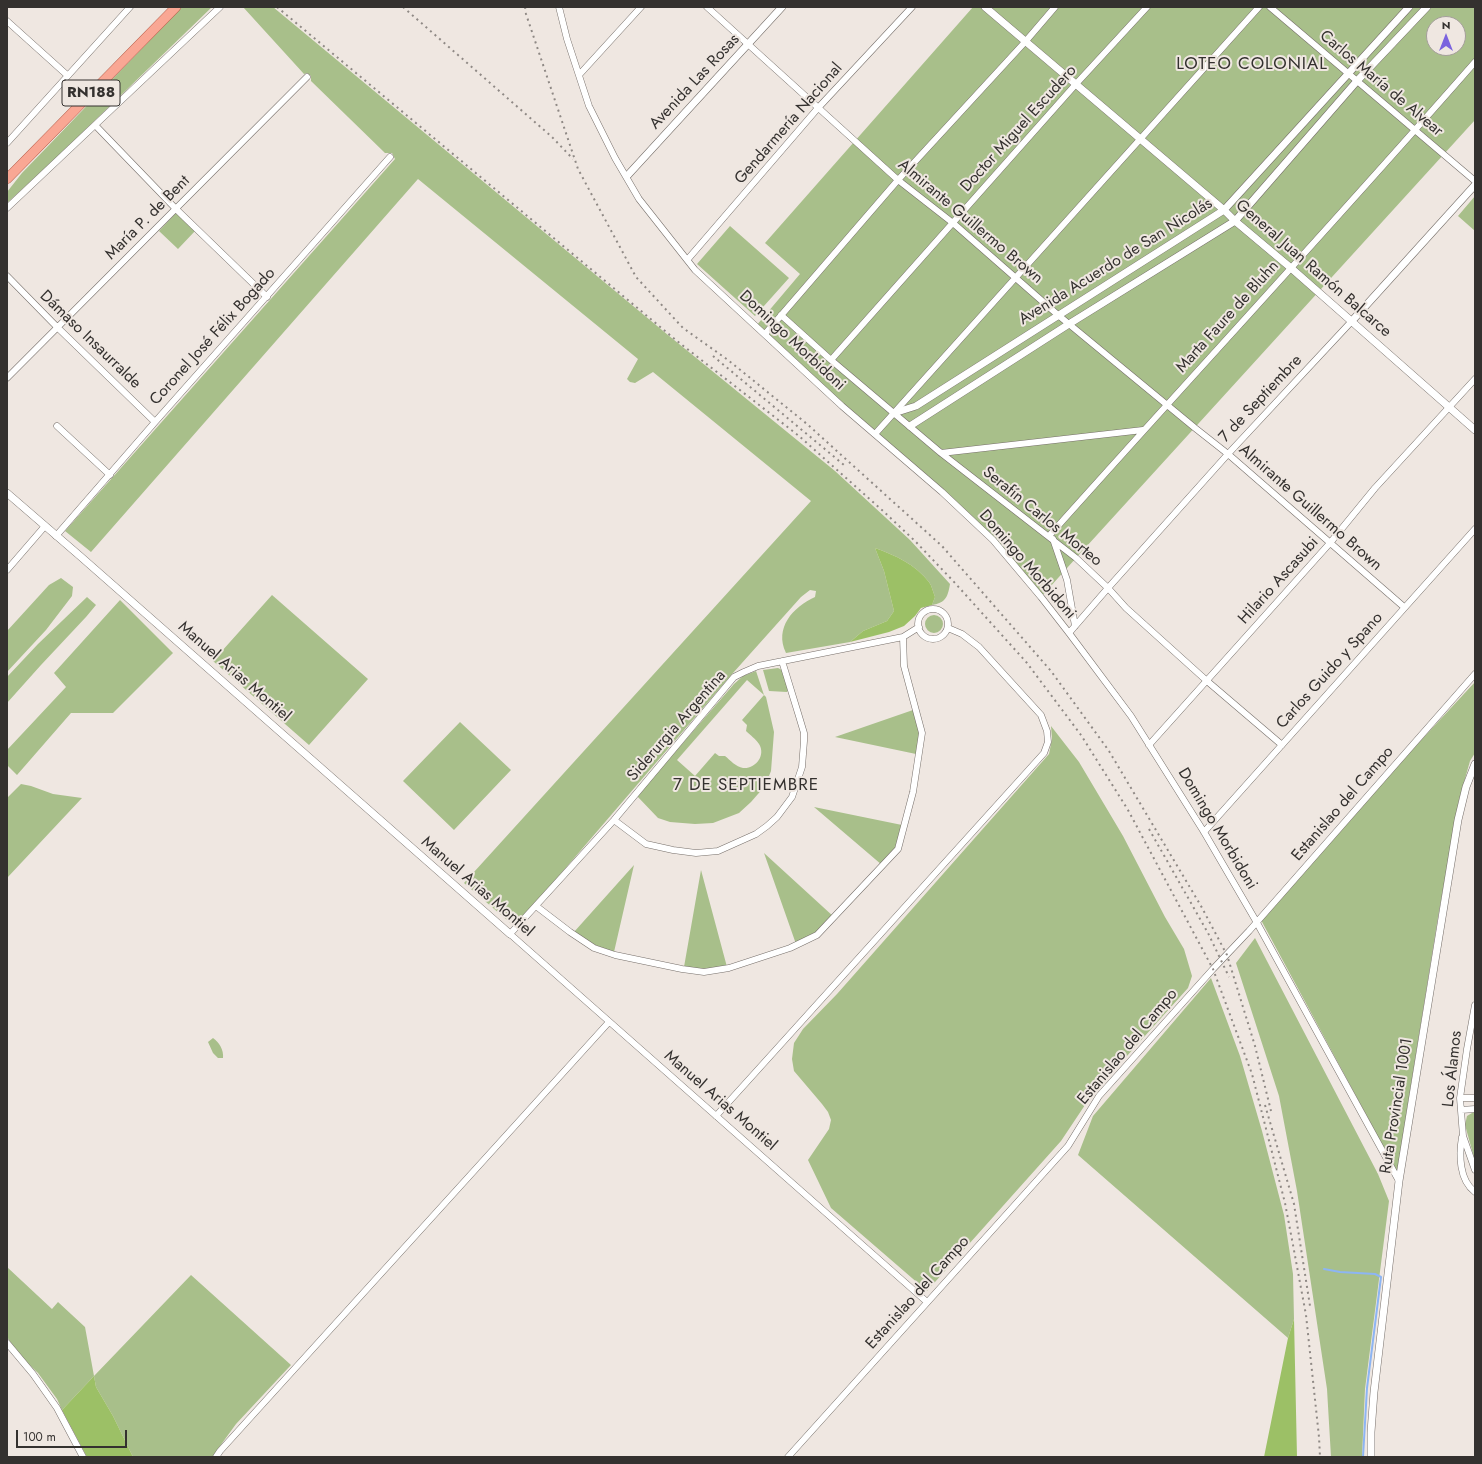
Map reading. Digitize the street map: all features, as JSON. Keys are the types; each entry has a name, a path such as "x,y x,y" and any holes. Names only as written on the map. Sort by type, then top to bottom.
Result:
{"main road":[{"name":"RN188","path":"7,180 176,7"}],"street":[{"path":"7,143 130,7"},
{"path":"7,208 220,7"},
{"name":"Domingo Morbidoni","path":"559,7 567,39 590,106 615,158 627,176 639,199 676,247 688,259 695,270 842,406 942,492 992,540 1041,597 1131,716 1204,832 1256,921 1399,1181"},
{"path":"579,75 641,7"},
{"name":"Almirante Guillermo Brown","path":"707,7 898,180 953,223 1017,277 1058,315 1228,454 1404,607"},
{"name":"Avenida Las Rosas","path":"627,176 782,7"},
{"name":"Gendarmería Nacional","path":"688,259 818,108 912,7"},
{"name":"General Juan Ramón Balcarce","path":"985,7 1224,210 1475,430"},
{"path":"765,334 898,180 1025,42 1055,7"},
{"name":"Doctor Miguel Escudero","path":"831,360 1076,84 1147,7"},
{"path":"875,434 1260,7"},
{"name":"Carlos María de Alvear","path":"1270,7 1475,181"},
{"name":"Avenida Acuerdo de San Nicolás","path":"894,413 916,406 1224,210 1408,7"},
{"name":"Avenida Acuerdo de San Nicolás","path":"910,426 1069,324 1235,221 1358,81 1427,7"},
{"path":"7,21 67,75"},
{"name":"Marta Faure de Bluhn","path":"1051,538 1166,404 1416,130 1475,62"},
{"name":"María P. de Bent","path":"7,378 307,77"},
{"path":"95,125 176,209 267,297"},
{"name":"Coronel José Félix Bogado","path":"56,536 390,157"},
{"name":"7 de Septiembre","path":"1069,633 1228,454 1351,322 1475,185"},
{"name":"Dámaso Insaurralde","path":"7,276 155,422"},
{"name":"Serafín Carlos Morteo","path":"781,315 831,360 941,453 1076,558 1108,588 1126,608 1282,744"},
{"name":"Hilario Ascasubi","path":"1149,745 1330,543 1375,488 1475,379"},
{"path":"57,426 110,475"},
{"path":"941,453 1143,430"},
{"name":"Manuel Arias Montiel","path":"7,493 927,1302"},
{"path":"7,570 45,526"},
{"name":"Carlos Guido y Spano","path":"1204,832 1404,607 1474,531"},
{"path":"1051,538 1067,580 1075,626"},
{"name":"Siderurgia Argentina","path":"510,934 614,820 729,683 744,672 782,661 903,637 918,627 919,619 925,612 933,609 941,611 948,624 948,628"},
{"path":"716,1116 1044,753 1048,742 1047,731 1041,715 979,647 962,634 948,628 942,637 931,639 924,636 918,627"},
{"path":"536,906 594,948 622,957 704,972 729,968 790,948 818,935 898,849 913,792 922,733 904,666 903,637"},
{"path":"614,820 646,844 696,853 718,850 756,834 777,817 792,797 802,767 804,741 804,733 782,661"},
{"name":"Estanislao del Campo","path":"788,1457 1068,1146 1099,1096 1475,674"},
{"name":"Ruta Provincial 1001","path":"1371,1457 1374,1392 1399,1181 1458,820 1466,788 1475,764"},
{"name":"Los Álamos","path":"1475,1005 1460,1098 1463,1136 1460,1162 1468,1185 1475,1192"},
{"path":"216,1457 609,1022"},
{"path":"1460,1098 1475,1098"},
{"path":"1461,1110 1475,1109"},
{"name":"Los Álamos","path":"1463,1136 1475,1170"},
{"path":"7,1343 33,1374 57,1408 83,1457"}],"green space":[{"path":"182,7 212,7 54,160 7,203 7,192 22,173"},
{"path":"243,7 273,7 668,335 835,471 910,540 950,584 946,598 940,603 932,605 935,597 932,587 918,570 905,561 875,548 884,571 894,611 887,621 863,631 850,642 786,653 782,635 784,627 788,619 800,606 815,597 816,591 810,590 801,597 733,673 515,927 464,883 811,501 653,372 635,383 630,382 627,379 638,359 418,179 91,552 65,531 395,159 392,153 385,153 311,81 311,76 307,73 304,74"},
{"path":"973,7 1475,7 1475,120 1041,597 993,540 756,326 800,274 765,243"},
{"path":"1475,196 1475,231 1458,216"},
{"path":"176,213 195,231 178,249 159,231"},
{"path":"730,226 789,278 755,316 697,264"},
{"path":"875,548 897,557 918,570 932,587 935,597 932,605 921,608 904,626 889,632 850,642 863,631 887,621 894,611 884,571"},
{"path":"61,578 73,587 72,596 46,630 7,672 7,631 49,585"},
{"path":"272,595 368,679 309,745 213,661"},
{"path":"87,597 96,605 7,703 7,677 38,644"},
{"path":"120,600 173,653 113,713 71,713 17,775 7,765 7,750 66,687 54,673"},
{"path":"934,615 940,618 943,624 940,630 934,633 928,630 925,624 928,618"},
{"path":"778,668 782,670 788,690 787,692 769,691 763,670"},
{"path":"756,671 766,697 774,732 771,771 765,786 739,813 713,823 695,824 670,822 658,818 637,796 734,684 743,676","holes":["747,680 764,695 742,720 747,725 746,731 756,740 761,748 760,757 756,764 748,768 743,768 736,765 725,756 719,756 715,753 695,776 677,760"]},
{"path":"1475,682 1475,753 1470,761 1459,800 1438,917 1397,1172 1261,920 1348,819"},
{"path":"913,710 920,733 916,754 835,737"},
{"path":"460,722 511,770 454,830 403,781"},
{"path":"1051,726 1079,762 1123,836 1165,917 1184,949 1192,976 1188,988 1091,1096 1061,1141 927,1291 831,1208 808,1160 829,1129 831,1120 828,1112 822,1104 794,1071 792,1059 794,1043 803,1029 837,994 1049,754 1052,739"},
{"path":"21,784 53,794 82,798 7,878 7,798"},
{"path":"814,807 902,825 895,848 882,865"},
{"path":"764,853 834,917 816,934 796,944"},
{"path":"634,865 614,952 595,945 574,932"},
{"path":"701,870 727,967 704,970 684,967"},
{"path":"1255,938 1378,1174 1389,1201 1365,1389 1362,1457 1331,1457 1327,1389 1297,1191 1279,1096 1236,963"},
{"path":"1211,978 1240,1056 1262,1131 1284,1215 1293,1274 1294,1319 1288,1338 1078,1155 1093,1116"},
{"path":"213,1038 221,1046 223,1058 218,1058 213,1053 208,1042"},
{"path":"1475,1112 1475,1161 1465,1125 1467,1116"},
{"path":"7,1267 52,1309 58,1302 85,1327 94,1376 62,1410 57,1399 38,1373 21,1357 7,1337"},
{"path":"191,1275 291,1365 236,1424 212,1457 133,1457 113,1416 96,1387 94,1376"},
{"path":"1294,1319 1297,1457 1264,1457 1288,1338"},
{"path":"94,1376 96,1387 113,1416 133,1457 87,1457 62,1410"}],"waterway":[{"path":"1324,1269 1340,1272 1375,1274 1381,1277 1367,1388 1363,1457"}],"railway":[{"path":"277,7 677,341 799,436 882,510 915,541 955,583 1027,663 1081,735 1128,810 1213,969 1252,1074 1285,1203 1306,1315 1320,1457"},
{"path":"403,7 552,137 573,159"},
{"path":"525,7 526,14 578,169 636,277 683,328 728,360 807,424 942,546 1051,671 1109,751 1201,906 1227,955 1255,1046 1271,1111"},
{"path":"713,356 844,465"},
{"path":"1149,829 1208,933 1229,977"},
{"path":"1265,1105 1294,1204 1310,1306"}],"district":[{"name":"LOTEO COLONIAL","path":"1252,65"},
{"name":"7 DE SEPTIEMBRE","path":"746,786"}]}
